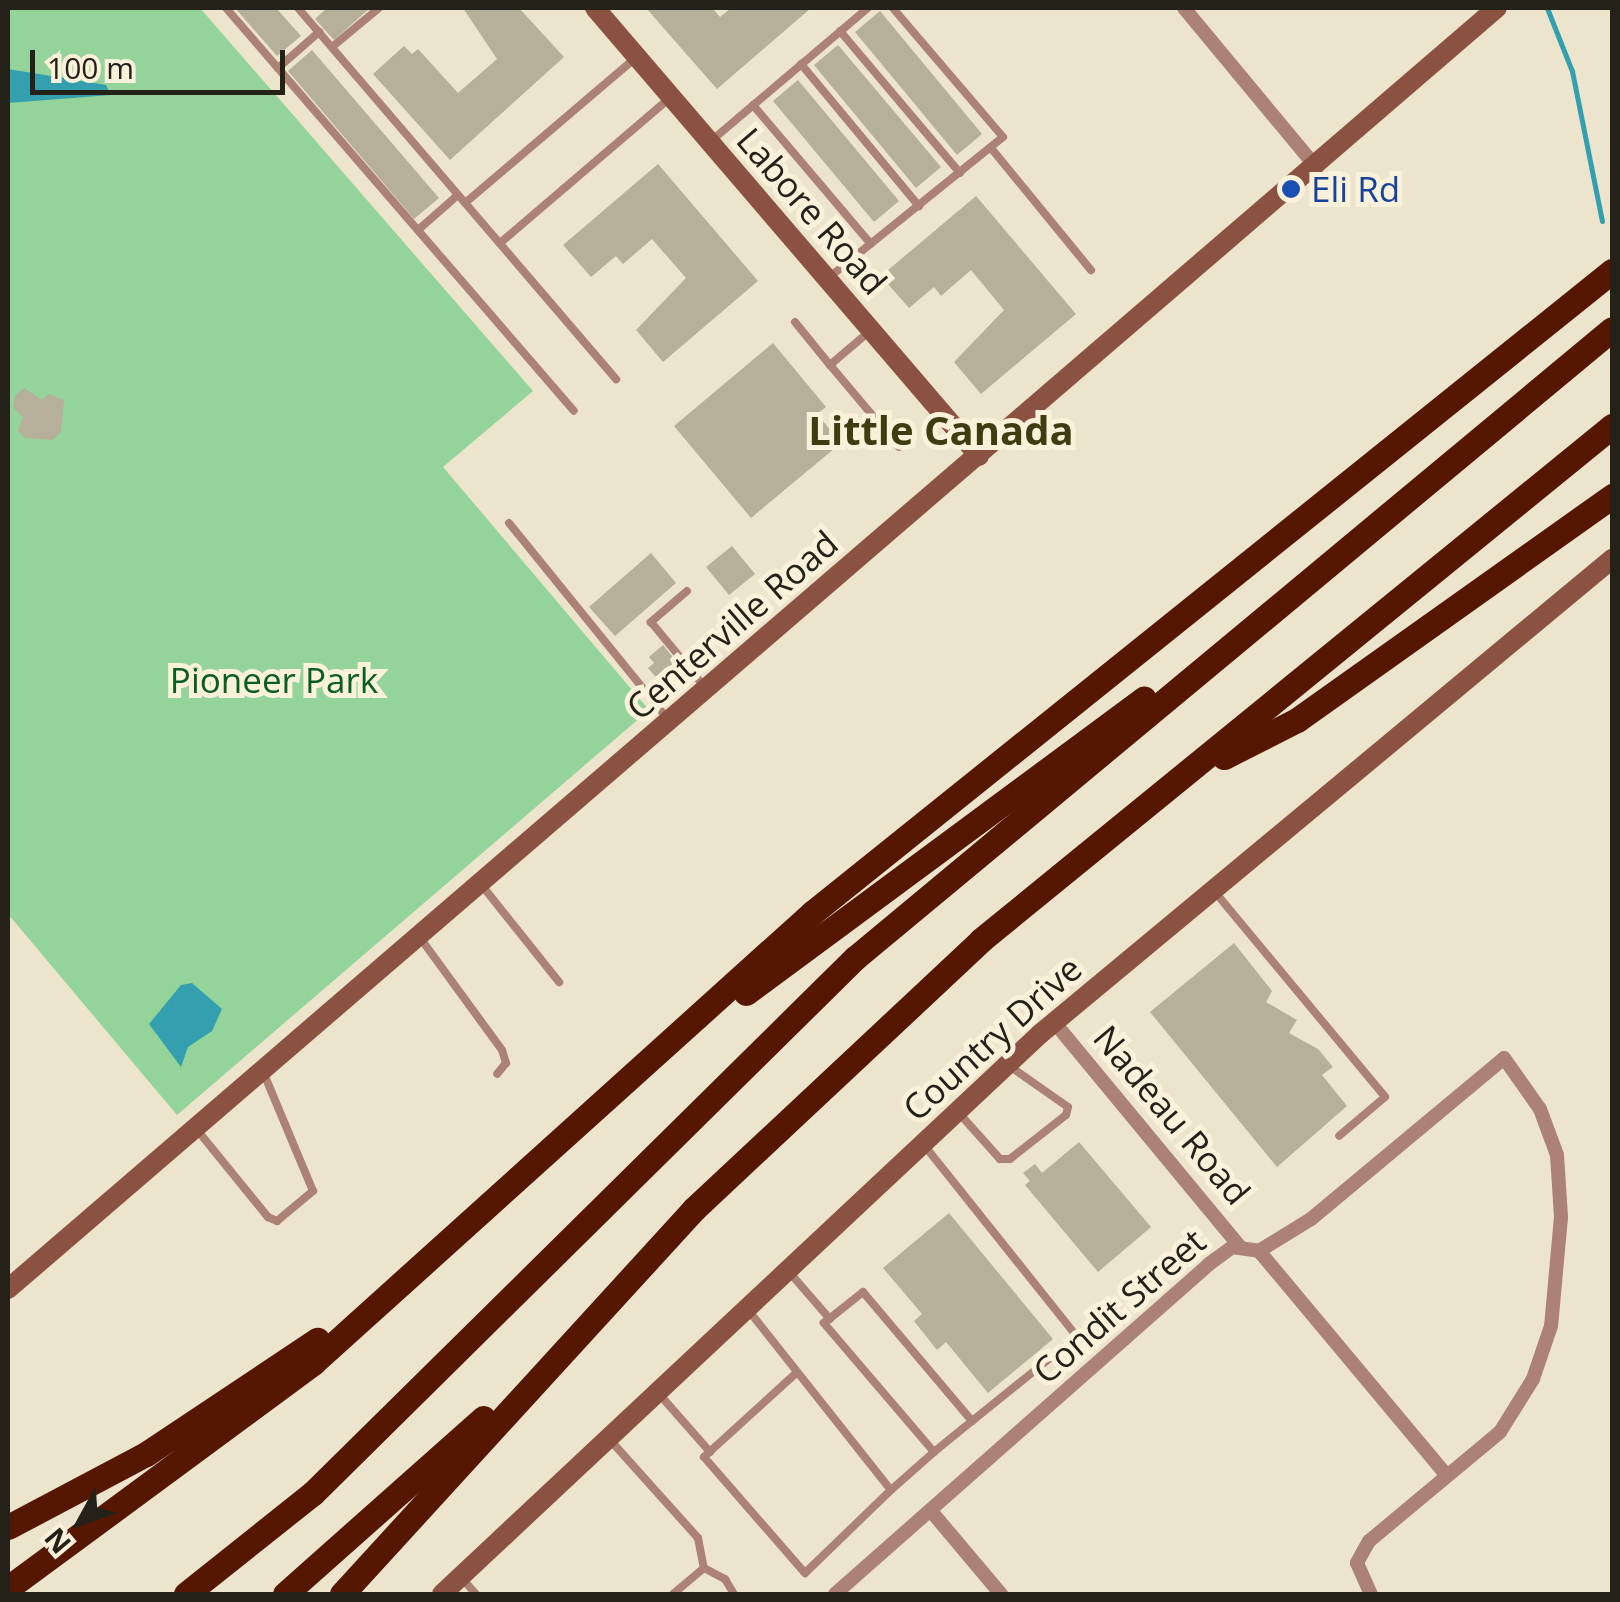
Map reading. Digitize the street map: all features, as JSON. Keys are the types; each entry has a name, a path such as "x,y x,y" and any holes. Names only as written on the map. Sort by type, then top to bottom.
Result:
{"highway":[{"path":"8,1588 240,1420 827,901 1612,271"},
{"path":"186,1594 314,1493 854,958 1612,329"},
{"path":"342,1594 566,1343 694,1209 967,953 1612,426"},
{"path":"1184,777 1297,720 1612,496"},
{"path":"632,1076 1377,526"},
{"path":"8,1527 146,1454 383,1296"},
{"path":"285,1594 566,1343"}],"street":[{"name":"Labore Road","path":"595,8 979,456"},
{"path":"1184,8 1318,168"},
{"name":"Centerville Road","path":"8,1290 1318,168 1497,8"},
{"name":"Country Drive","path":"442,1594 1054,1022 1612,559"},
{"name":"Nadeau Road","path":"1054,1022 1241,1248"},
{"name":"Condit Street","path":"835,1594 1209,1264 1232,1247 1259,1251 1311,1219 1504,1058 1540,1108 1557,1155 1557,1288 1542,1356 1518,1406 1500,1432 1447,1476"},
{"name":"Nadeau Road","path":"1259,1251 1447,1476"},
{"path":"1370,1594 1358,1563 1369,1541 1447,1476"},
{"path":"932,1511 1001,1594"}],"lane":[{"path":"226,8 574,411"},
{"path":"298,8 616,379"},
{"path":"332,47 379,8"},
{"path":"710,142 868,8"},
{"path":"828,279 1004,138 894,8"},
{"path":"840,31 960,172"},
{"path":"278,68 319,32"},
{"path":"418,230 462,199 637,56"},
{"path":"801,64 919,206"},
{"path":"500,243 671,97"},
{"path":"753,105 871,244"},
{"path":"990,148 1091,270"},
{"path":"795,322 898,447"},
{"path":"830,365 871,330"},
{"path":"508,522 670,722"},
{"path":"687,591 650,622 707,689"},
{"path":"480,883 558,982"},
{"path":"1212,889 1385,1097 1338,1136"},
{"path":"418,935 502,1050 506,1063 497,1074"},
{"path":"958,1112 1000,1159 1010,1159 1066,1115 1068,1106 1008,1065"},
{"path":"195,1128 268,1218 276,1221 313,1190 262,1069"},
{"path":"794,1375 704,1457 805,1573 891,1490 1075,1334 924,1145"},
{"path":"789,1272 830,1319"},
{"path":"934,1452 824,1323 863,1292 972,1421"},
{"path":"748,1311 794,1375 891,1490"},
{"path":"659,1394 710,1452"},
{"path":"610,1440 698,1538 704,1568"},
{"path":"673,1594 704,1568"},
{"path":"704,1568 725,1579 734,1594"},
{"path":"461,1577 476,1594"}],"green space":[{"name":"Pioneer Park","path":"8,8 200,8 533,391 443,467 649,710 177,1115 8,914"}],"water":[{"path":"8,69 106,85 111,95 8,103"},
{"path":"192,983 222,1009 212,1031 188,1047 181,1067 149,1024 181,985"}],"building":[{"path":"235,8 276,8 301,36 277,56"},
{"path":"327,8 370,8 334,40 315,19"},
{"path":"463,8 519,8 564,57 450,160 373,74 404,46 412,54 418,49 458,93 497,59"},
{"path":"646,8 712,8 720,17 731,8 811,8 717,89"},
{"path":"880,11 982,134 957,155 855,32"},
{"path":"838,45 941,167 916,188 814,65"},
{"path":"312,50 439,198 414,219 288,71"},
{"path":"798,80 899,201 874,222 773,101"},
{"path":"658,164 758,281 663,362 636,330 686,278 652,239 623,264 616,256 591,277 563,245"},
{"path":"976,196 1076,314 981,394 954,362 1004,310 971,270 941,296 934,287 909,308 881,276"},
{"path":"773,343 826,407 817,414 841,443 751,518 674,426"},
{"path":"24,388 42,400 49,394 64,400 61,432 53,440 24,438 18,430 23,417 13,407 15,396"},
{"path":"732,546 755,574 729,595 706,567"},
{"path":"651,553 676,583 615,636 589,607"},
{"path":"663,645 681,667 662,684 648,668 654,663 649,657"},
{"path":"1234,943 1272,991 1266,1002 1297,1020 1289,1033 1318,1049 1333,1067 1322,1075 1347,1106 1277,1167 1150,1012"},
{"path":"1079,1142 1151,1227 1098,1272 1025,1185 1030,1181 1023,1173 1035,1164 1042,1173"},
{"path":"949,1213 1053,1339 988,1393 946,1342 937,1350 914,1321 922,1314 883,1268"}],"waterway":[{"path":"1547,8 1572,71 1602,221"}],"place":[{"name":"Eli Rd","path":"1291,189"}],"district":[{"name":"Little Canada","path":"941,430"}]}
